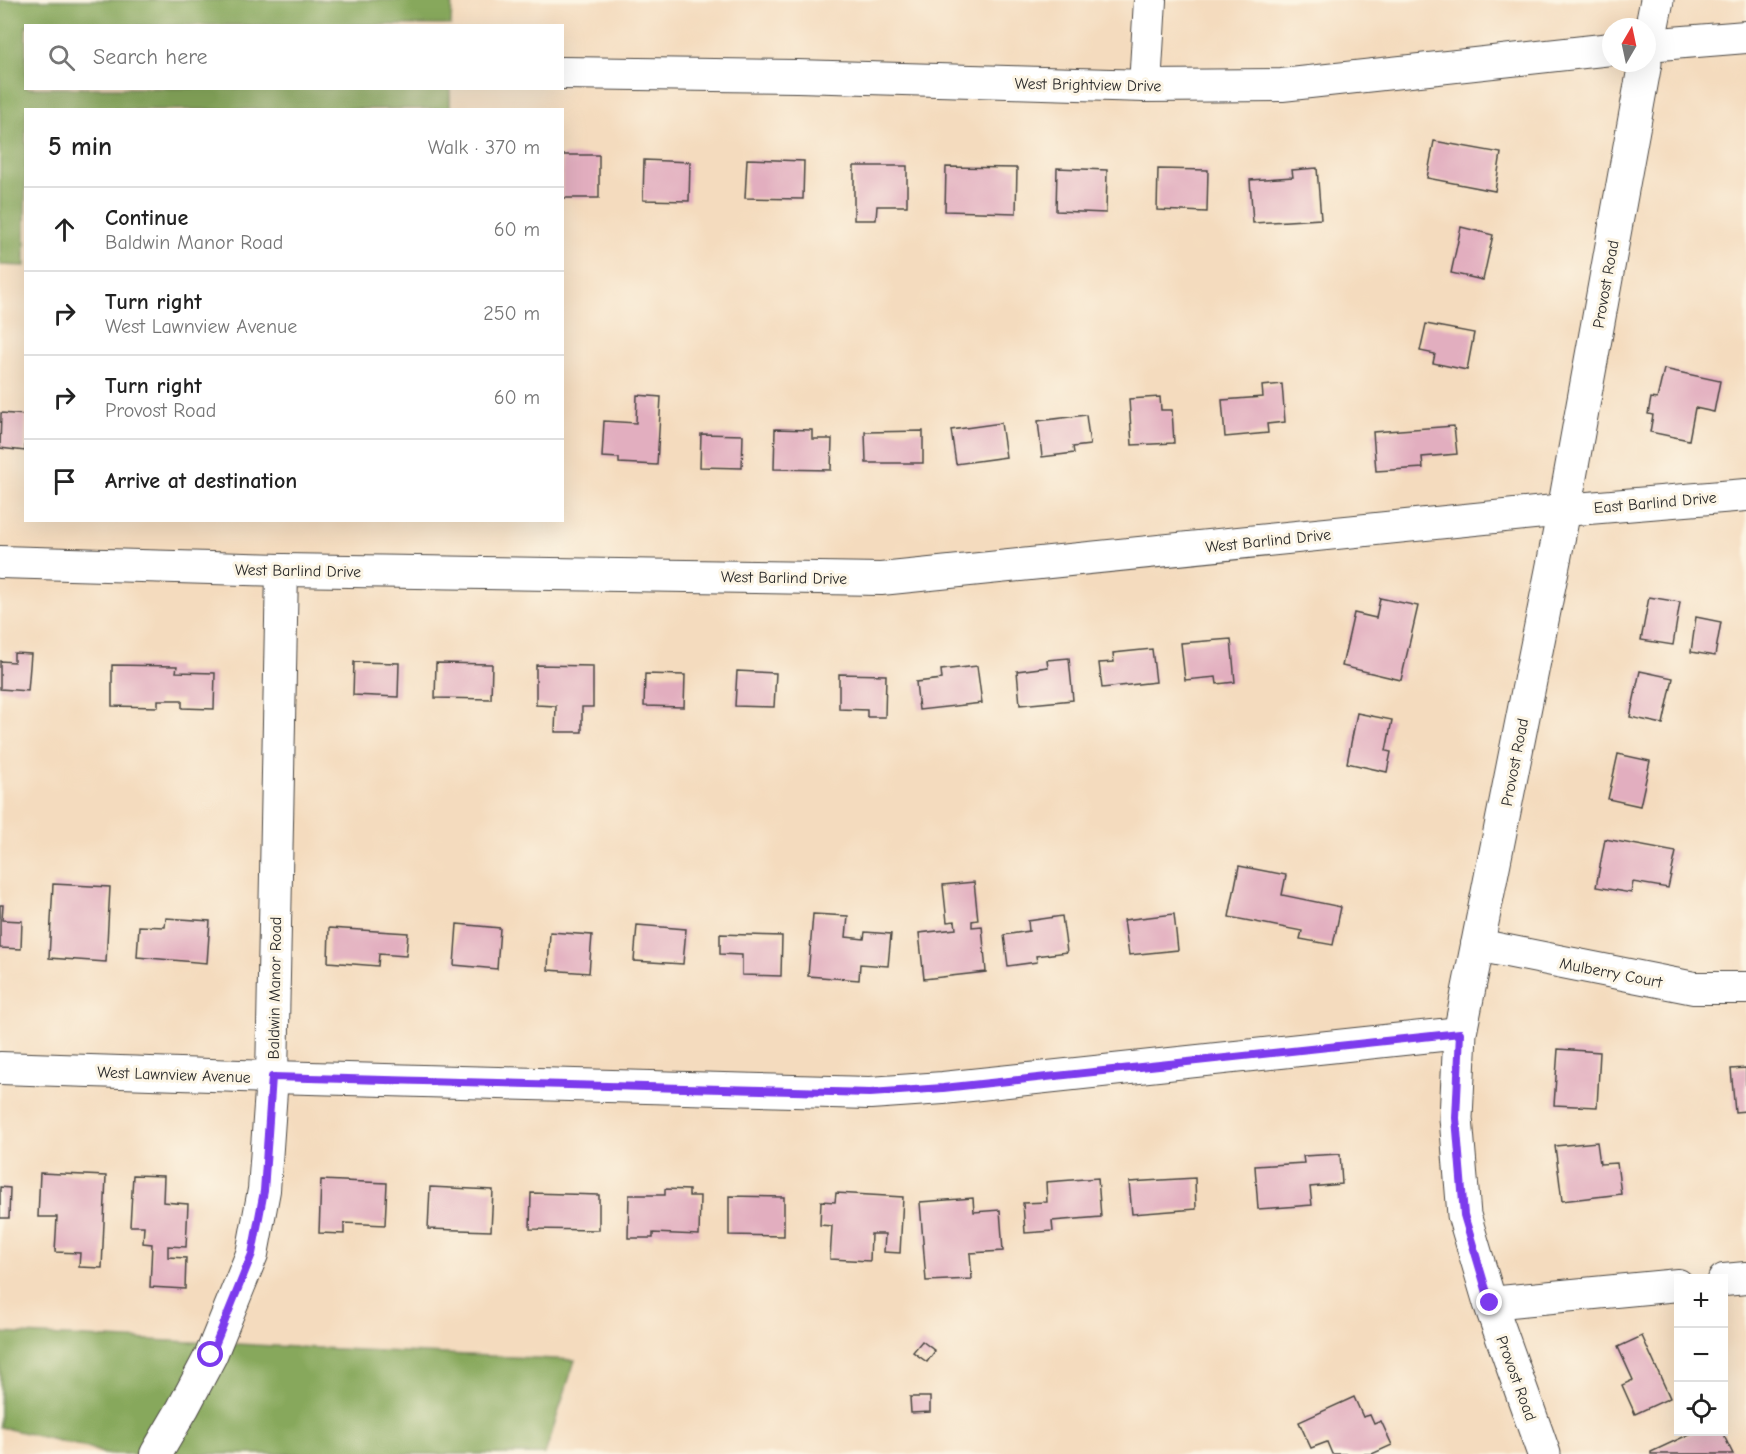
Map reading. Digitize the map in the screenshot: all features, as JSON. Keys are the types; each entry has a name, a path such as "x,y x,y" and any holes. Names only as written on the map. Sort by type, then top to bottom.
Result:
{"street":[{"path":"1144,86 1150,0"},
{"name":"Provost Road","path":"1653,18 1657,0"},
{"path":"1656,50 1746,37"},
{"name":"West Brightview Drive","path":"564,73 796,76 1144,86 1282,85 1602,50"},
{"name":"Provost Road","path":"1544,1454 1490,1303 1464,1215 1456,1118 1460,1033 1564,510 1643,72"},
{"name":"East Barlind Drive","path":"1564,510 1746,495"},
{"name":"West Barlind Drive","path":"0,562 282,570 882,579 1564,510"},
{"name":"Baldwin Manor Road","path":"156,1454 211,1355 252,1254 264,1191 272,1077 282,570"},
{"name":"Mulberry Court","path":"1477,945 1694,988 1746,988"},
{"name":"West Lawnview Avenue","path":"0,1068 870,1093 1460,1033"},
{"path":"1728,1280 1746,1278"},
{"path":"1490,1303 1674,1285"}],"green space":[{"path":"0,0 452,0 451,24 24,24 24,90 450,90 450,108 24,108 24,266 0,265"},
{"path":"0,1333 575,1360 545,1454 105,1454 89,1448 0,1427"}],"building":[{"path":"1434,141 1501,153 1495,191 1427,178"},
{"path":"564,155 599,155 599,198 564,198"},
{"path":"747,159 804,161 803,199 745,198"},
{"path":"644,160 690,162 689,201 643,200"},
{"path":"854,166 907,166 907,206 877,206 876,220 854,220"},
{"path":"946,167 1017,168 1016,213 945,211"},
{"path":"1057,168 1107,170 1106,213 1056,211"},
{"path":"1317,168 1321,219 1253,223 1250,180 1293,177 1292,170"},
{"path":"1158,169 1208,170 1207,212 1157,210"},
{"path":"1461,227 1493,235 1483,280 1451,273"},
{"path":"1426,324 1474,333 1467,370 1433,363 1435,354 1420,351"},
{"path":"1664,369 1720,381 1714,412 1695,408 1689,440 1650,432 1653,415 1648,414 1651,398 1657,399"},
{"path":"1282,384 1285,422 1267,424 1268,433 1225,437 1222,400 1263,397 1262,386"},
{"path":"637,395 661,397 657,465 619,463 619,458 602,457 604,421 636,423"},
{"path":"1160,397 1161,410 1172,410 1174,443 1132,445 1129,399"},
{"path":"1,413 24,415 24,451 0,448"},
{"path":"1086,415 1090,445 1073,447 1074,453 1042,457 1038,421"},
{"path":"1001,423 1006,457 956,464 951,430"},
{"path":"1454,426 1457,454 1422,457 1423,468 1376,471 1373,432"},
{"path":"775,429 812,430 812,439 832,439 831,470 774,469"},
{"path":"923,431 923,463 866,463 865,432"},
{"path":"701,434 743,435 742,468 700,467"},
{"path":"1649,597 1680,602 1673,645 1641,640"},
{"path":"1380,598 1418,606 1401,680 1342,666 1354,613 1376,618"},
{"path":"1696,617 1721,622 1715,656 1691,652"},
{"path":"1231,639 1235,682 1217,684 1216,677 1185,680 1181,643"},
{"path":"1152,649 1156,682 1102,688 1099,663 1114,662 1113,653"},
{"path":"14,653 31,654 28,691 0,689 0,661 14,662"},
{"path":"1069,658 1073,700 1020,705 1017,671 1048,667 1047,660"},
{"path":"354,662 399,663 398,697 353,695"},
{"path":"436,663 492,664 491,699 435,698"},
{"path":"112,665 177,666 176,672 215,673 214,709 182,708 182,700 158,700 158,707 112,706"},
{"path":"536,665 593,666 593,707 582,707 582,732 555,732 556,706 536,705"},
{"path":"977,666 982,703 919,710 916,682 942,679 941,670"},
{"path":"737,671 776,673 774,707 735,706"},
{"path":"1640,671 1673,678 1663,724 1630,717"},
{"path":"645,674 685,675 684,707 644,706"},
{"path":"839,674 886,675 885,717 867,717 867,710 839,709"},
{"path":"1357,713 1392,720 1386,751 1391,752 1387,772 1347,763"},
{"path":"1618,754 1650,761 1640,806 1608,799"},
{"path":"1605,839 1676,852 1668,888 1633,882 1631,893 1596,887"},
{"path":"1239,866 1286,875 1282,895 1341,907 1333,945 1300,939 1302,931 1229,917"},
{"path":"974,882 978,920 972,921 972,927 982,926 986,972 924,979 919,933 956,929 955,921 947,922 943,885"},
{"path":"53,884 110,887 106,962 49,958"},
{"path":"0,905 3,905 2,920 22,921 21,949 0,948"},
{"path":"813,914 848,916 846,937 864,939 865,932 891,934 888,966 860,964 859,980 808,976"},
{"path":"1174,914 1178,950 1129,955 1124,920"},
{"path":"1062,916 1067,952 1036,956 1037,962 1008,966 1004,935 1029,931 1028,921"},
{"path":"166,918 210,921 207,963 137,957 139,926 165,927"},
{"path":"457,924 500,928 497,969 454,965"},
{"path":"637,925 686,929 683,964 634,961"},
{"path":"329,928 408,933 406,956 379,954 378,966 328,962"},
{"path":"550,932 592,935 589,973 548,970"},
{"path":"720,934 782,936 781,976 742,975 742,955 720,954"},
{"path":"1558,1049 1600,1052 1597,1107 1554,1105"},
{"path":"1746,1068 1746,1111 1735,1112 1731,1069"},
{"path":"1597,1142 1600,1164 1617,1163 1621,1194 1562,1201 1555,1146"},
{"path":"1340,1154 1342,1184 1310,1187 1312,1205 1258,1209 1255,1166 1304,1163 1303,1156"},
{"path":"40,1173 106,1176 102,1268 79,1267 80,1253 55,1252 57,1217 38,1217"},
{"path":"133,1175 164,1176 163,1202 188,1204 186,1247 168,1246 168,1257 186,1258 185,1289 150,1287 152,1244 143,1243 144,1226 130,1226"},
{"path":"1098,1178 1101,1217 1052,1221 1053,1231 1025,1233 1023,1203 1047,1202 1046,1182"},
{"path":"1195,1178 1196,1209 1132,1214 1129,1182"},
{"path":"321,1180 387,1183 385,1225 344,1223 344,1234 319,1233"},
{"path":"0,1187 10,1188 9,1218 0,1218"},
{"path":"430,1187 493,1190 491,1231 428,1229"},
{"path":"665,1189 689,1190 689,1196 700,1196 699,1235 653,1233 653,1238 628,1238 629,1195 665,1195"},
{"path":"531,1193 599,1195 599,1230 530,1229"},
{"path":"836,1193 903,1197 900,1253 884,1252 885,1234 871,1234 870,1261 830,1259 832,1226 820,1225 821,1201 835,1202"},
{"path":"729,1196 784,1197 784,1236 729,1235"},
{"path":"973,1198 974,1212 1000,1210 1003,1251 970,1253 972,1279 926,1281 920,1202"},
{"path":"1642,1336 1670,1398 1635,1414 1622,1385 1633,1380 1618,1347"},
{"path":"922,1341 935,1351 927,1362 913,1352"},
{"path":"910,1397 930,1397 930,1412 911,1413"},
{"path":"1354,1397 1363,1417 1370,1415 1374,1424 1381,1421 1392,1445 1372,1454 1332,1454 1327,1442 1311,1448 1299,1422"},
{"path":"1685,1436 1724,1436 1733,1454 1651,1454"}],"route":[{"path":"211,1355 252,1254 264,1191 272,1077 870,1093 943,1088 1460,1033 1456,1118 1464,1215 1490,1303"}]}
